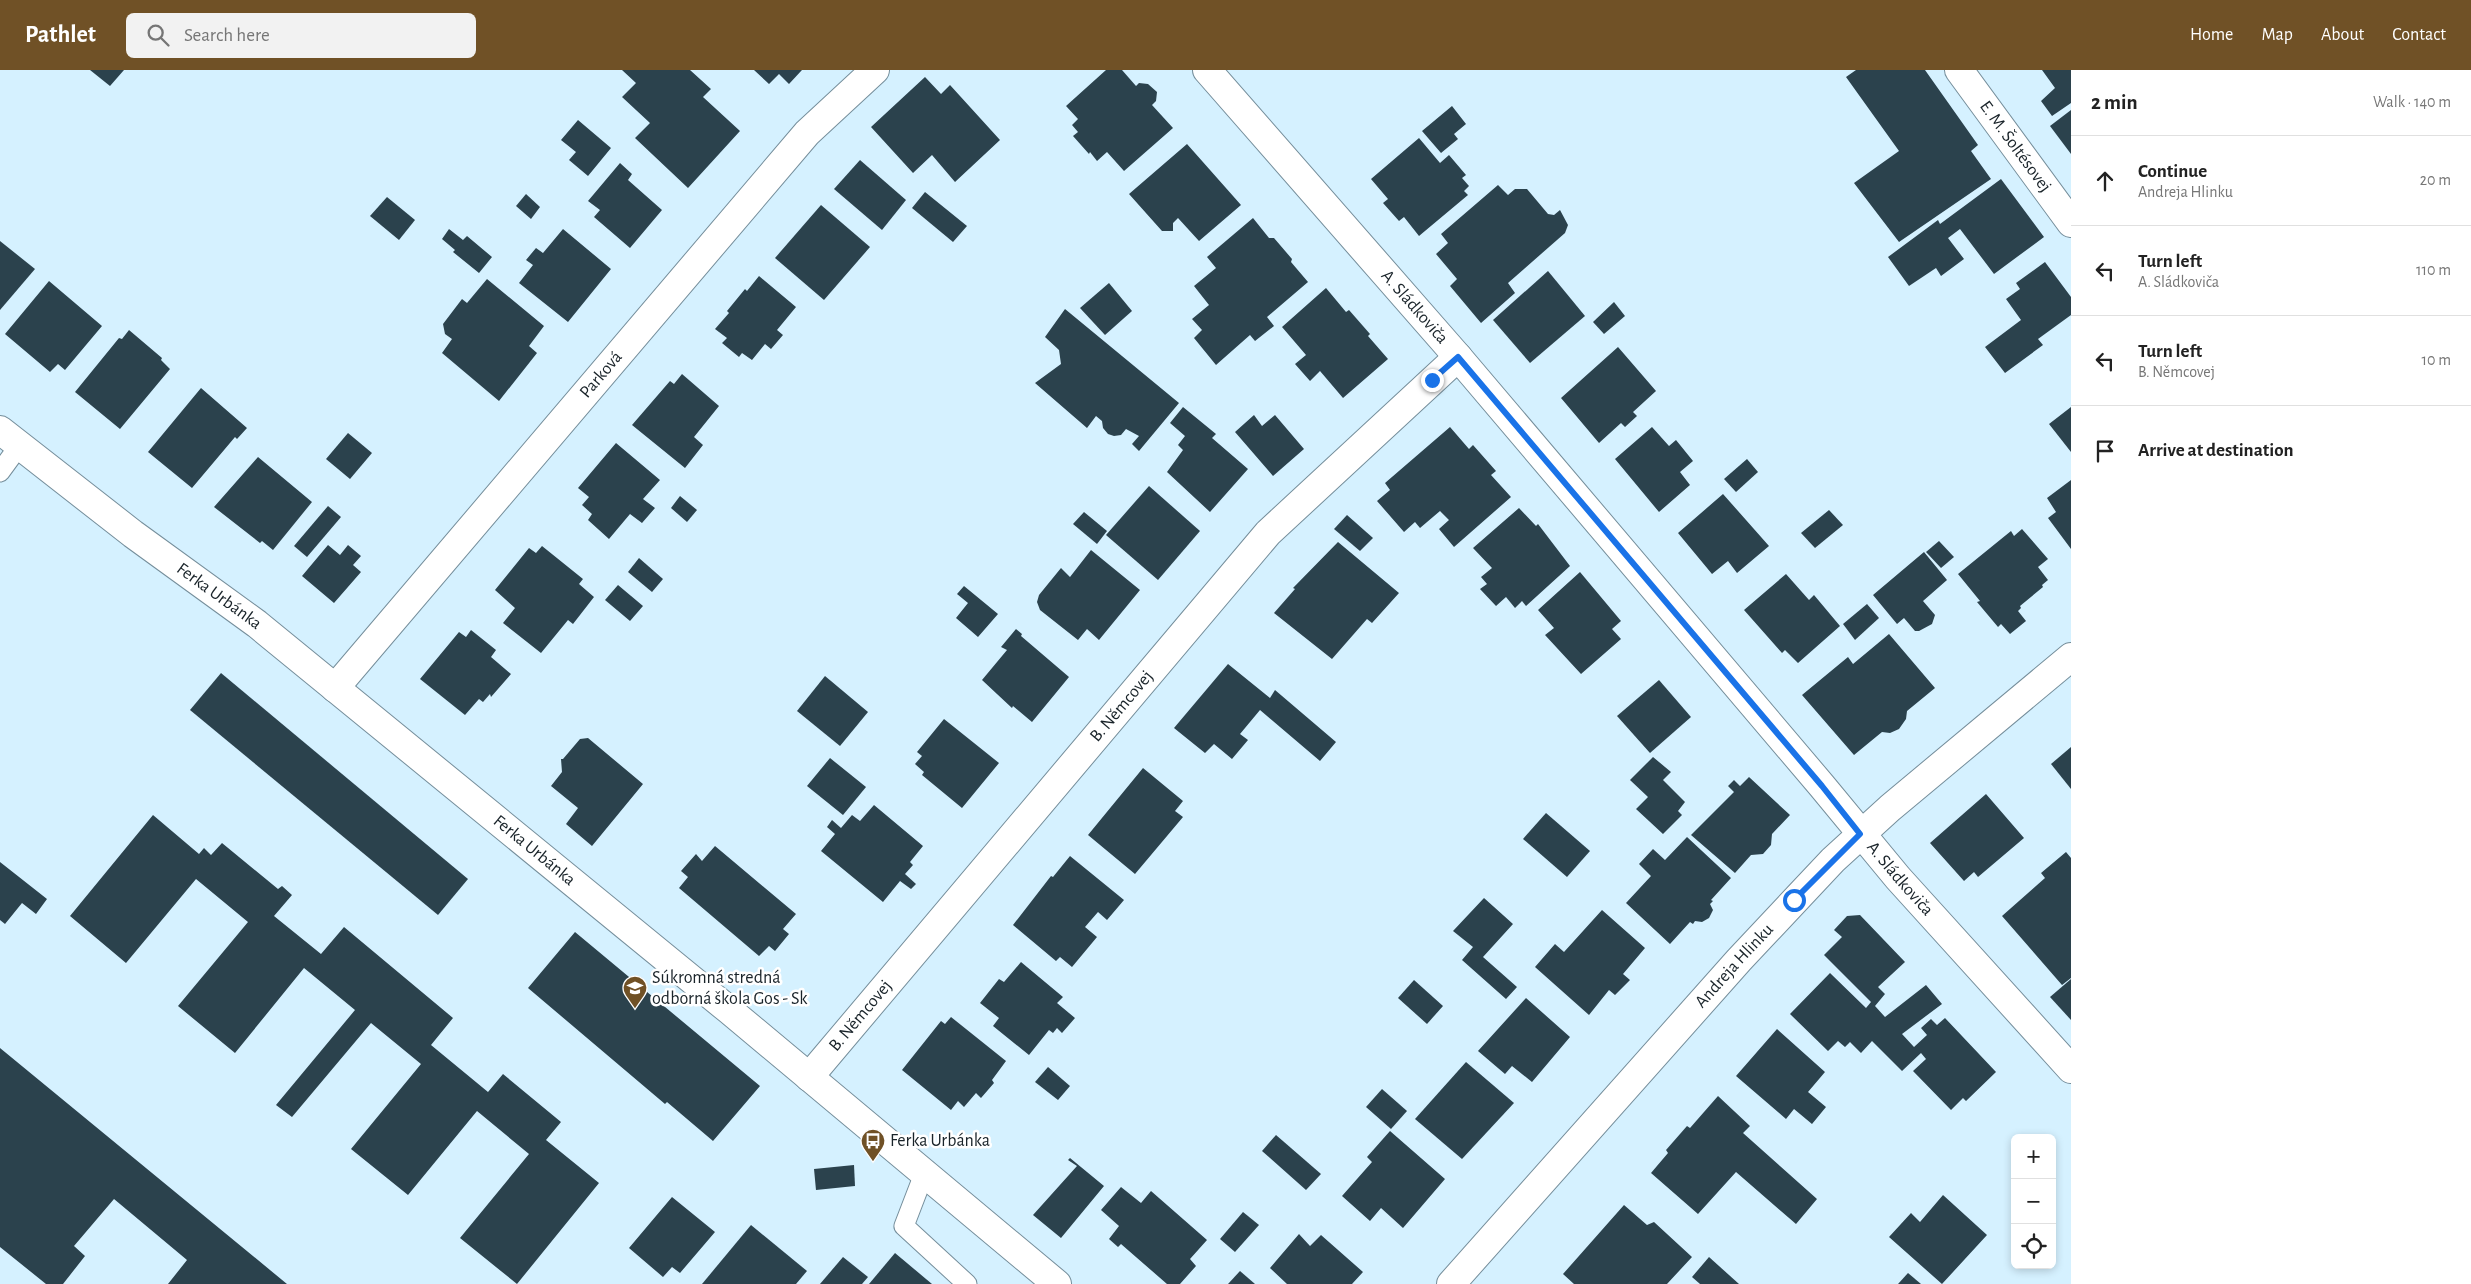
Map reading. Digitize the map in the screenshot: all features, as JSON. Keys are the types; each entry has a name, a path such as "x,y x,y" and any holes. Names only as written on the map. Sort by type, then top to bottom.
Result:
{"street":[{"name":"Parková","path":"335,688 806,133 875,70"},
{"name":"A. Sládkoviča","path":"1207,70 1458,357 1822,786 1860,834 2071,1069"},
{"name":"E. M. Šoltésovej","path":"1959,70 2071,223"},
{"name":"B. Němcovej","path":"808,1077 1268,533 1458,357"},
{"name":"Ferka Urbánka","path":"9,438 132,534 257,624 1057,1284"},
{"name":"Andreja Hlinku","path":"1451,1284 1807,886 1860,834 2071,657"}],"lane":[{"path":"0,472 9,438"},
{"path":"924,1174 904,1226 967,1284"}],"building":[{"path":"90,70 124,70 110,86"},
{"path":"622,70 690,70 711,89 703,97 740,131 688,188 635,138 650,123 622,97 636,83"},
{"path":"754,70 802,70 789,84 779,74 769,84"},
{"path":"1106,70 1122,70 1136,86 1139,83 1148,84 1157,92 1156,101 1152,105 1173,128 1124,171 1107,152 1097,161 1090,152 1089,154 1073,136 1078,132 1072,125 1078,119 1066,106"},
{"path":"1856,70 1925,70 1978,145 1971,151 1991,179 1899,242 1854,183 1899,151 1846,77"},
{"path":"2042,70 2071,70 2071,103 2052,116 2041,101 2055,88"},
{"path":"925,77 941,94 950,85 1000,140 955,182 932,155 913,173 871,127"},
{"path":"1452,106 1466,124 1454,134 1458,139 1441,153 1422,131"},
{"path":"2071,110 2071,154 2050,126"},
{"path":"578,120 611,148 588,176 569,160 576,152 561,140"},
{"path":"1419,138 1440,163 1449,155 1466,175 1462,178 1469,186 1464,191 1468,195 1419,236 1404,217 1399,221 1383,203 1388,199 1371,179"},
{"path":"1187,144 1241,205 1199,241 1178,218 1173,223 1173,231 1162,231 1129,194"},
{"path":"860,160 906,200 882,230 834,189"},
{"path":"620,163 632,174 628,180 662,210 630,248 594,217 600,210 588,201"},
{"path":"2001,179 2044,237 1994,274 1960,229 1948,238 1964,259 1941,276 1936,268 1909,286 1888,257 1938,220 1940,224"},
{"path":"1498,185 1508,195 1515,189 1527,189 1548,214 1554,215 1560,210 1568,225 1565,233 1508,283 1515,293 1481,323 1450,286 1457,279 1436,254 1448,243 1441,234"},
{"path":"925,192 967,226 953,242 912,208"},
{"path":"526,194 540,207 531,219 516,206"},
{"path":"387,197 415,220 399,240 370,216"},
{"path":"821,205 870,247 824,300 775,258"},
{"path":"1253,218 1269,238 1274,238 1308,282 1267,317 1274,326 1255,341 1250,335 1216,365 1194,338 1202,330 1192,319 1209,305 1194,286 1216,268 1207,257"},
{"path":"449,229 463,240 467,236 492,257 479,273 453,252 455,250 442,239"},
{"path":"563,229 611,269 568,322 519,283 533,265 526,260 536,248 543,253"},
{"path":"0,241 35,269 0,310"},
{"path":"2045,262 2071,297 2071,315 2038,339 2043,345 2005,373 1985,347 2021,320 2006,299 2020,289 2016,283"},
{"path":"1548,271 1585,316 1530,363 1493,320"},
{"path":"759,276 796,307 777,330 783,335 771,349 765,344 752,360 742,353 739,357 722,343 727,338 715,329 729,313 727,311 745,289 747,291"},
{"path":"487,279 544,326 529,346 537,353 499,401 442,353 452,339 445,334 443,324 462,299 467,303"},
{"path":"49,281 102,326 65,370 58,364 50,372 5,334"},
{"path":"1109,283 1132,311 1105,335 1080,308"},
{"path":"1326,288 1346,312 1349,310 1370,334 1368,336 1388,359 1343,398 1320,371 1310,381 1295,364 1306,355 1282,327"},
{"path":"1614,302 1625,316 1604,334 1593,322"},
{"path":"1065,309 1179,403 1139,451 1132,444 1139,436 1126,429 1121,435 1114,436 1108,434 1103,428 1102,421 1096,416 1087,428 1035,383 1061,364 1059,350 1045,337"},
{"path":"129,330 162,358 161,360 170,369 120,429 75,392 119,338 122,339"},
{"path":"1618,347 1656,391 1633,412 1637,416 1625,427 1621,423 1599,443 1561,398"},
{"path":"682,374 719,406 694,437 703,445 685,468 632,425 670,381 674,384"},
{"path":"201,388 247,428 237,439 235,437 192,488 148,452"},
{"path":"1183,407 1216,434 1212,438 1248,469 1210,512 1167,472 1183,450 1178,445 1185,436 1170,423"},
{"path":"2071,407 2071,452 2049,424"},
{"path":"1254,415 1262,426 1275,415 1304,449 1273,476 1235,432"},
{"path":"1450,427 1469,449 1473,445 1496,471 1491,475 1511,497 1454,547 1439,529 1449,520 1440,511 1420,528 1415,522 1404,532 1377,501 1390,490 1385,483"},
{"path":"1652,427 1669,446 1676,440 1693,461 1680,472 1690,485 1659,512 1615,459"},
{"path":"348,433 372,453 350,479 326,459"},
{"path":"616,443 660,480 643,499 655,508 642,523 630,514 609,539 588,520 592,514 582,505 589,497 578,488"},
{"path":"258,457 312,502 273,550 262,541 260,543 214,507"},
{"path":"1747,459 1758,472 1736,492 1724,479"},
{"path":"2071,480 2071,549 2048,518 2056,512 2047,498"},
{"path":"1149,486 1200,531 1158,580 1106,535"},
{"path":"1723,494 1769,546 1737,573 1728,561 1712,574 1678,533"},
{"path":"680,496 697,510 687,522 671,508"},
{"path":"328,506 341,517 307,557 294,546"},
{"path":"1519,508 1536,526 1538,524 1570,566 1526,606 1522,601 1515,608 1506,597 1496,606 1480,589 1487,584 1481,577 1492,568 1473,548"},
{"path":"1829,510 1843,525 1815,548 1801,533"},
{"path":"1084,512 1107,531 1097,544 1073,524"},
{"path":"1347,515 1373,538 1360,551 1334,529"},
{"path":"2022,529 2048,559 2038,567 2048,580 2042,585 2043,587 2020,606 2021,608 2018,611 2026,621 2010,634 2001,624 1998,627 1977,602 1980,601 1958,574 2011,531 2014,536"},
{"path":"1939,541 1954,557 1941,568 1926,552"},
{"path":"1338,542 1399,593 1372,623 1367,619 1332,659 1274,613 1295,589 1293,588"},
{"path":"328,545 340,555 348,545 361,556 353,565 361,572 334,603 302,576"},
{"path":"542,546 583,579 579,584 594,597 573,624 568,620 541,653 503,623 515,608 495,590 529,548 536,553"},
{"path":"1091,550 1140,590 1099,640 1087,629 1078,640 1040,610 1037,602 1039,595 1061,568 1070,577"},
{"path":"1924,552 1947,580 1923,601 1935,615 1932,624 1919,631 1915,631 1904,618 1897,624 1873,595"},
{"path":"639,558 663,579 652,592 628,572"},
{"path":"1580,572 1621,621 1612,629 1621,639 1581,674 1545,635 1554,628 1538,610"},
{"path":"1786,574 1809,600 1814,595 1840,626 1798,663 1785,650 1782,653 1744,610"},
{"path":"618,585 643,606 630,621 605,600"},
{"path":"964,586 998,614 978,637 956,618 968,603 957,594"},
{"path":"1867,604 1879,618 1855,640 1843,624"},
{"path":"1016,629 1022,634 1021,636 1069,677 1032,722 1013,706 1012,708 982,680 1007,650 1001,647"},
{"path":"471,630 496,650 491,657 511,674 491,697 490,694 483,702 479,699 465,715 420,679 459,632 466,637"},
{"path":"1889,634 1935,688 1907,711 1906,719 1899,729 1890,733 1882,732 1854,755 1802,695 1848,657 1853,664"},
{"path":"1228,664 1270,698 1275,690 1336,742 1320,761 1260,710 1240,734 1248,740 1232,759 1214,744 1205,753 1174,728"},
{"path":"221,673 468,879 438,915 190,710"},
{"path":"825,676 868,712 840,746 797,711"},
{"path":"1659,680 1691,717 1650,753 1617,716"},
{"path":"944,719 999,763 962,808 922,775 924,772 915,764 922,756 917,752"},
{"path":"588,738 643,784 592,846 566,824 578,808 551,786 562,772 561,759 580,739"},
{"path":"2071,747 2071,789 2051,764"},
{"path":"1653,757 1671,772 1663,780 1685,802 1678,811 1682,815 1663,834 1636,809 1648,797 1630,780"},
{"path":"830,758 866,787 843,815 807,786"},
{"path":"1143,768 1183,801 1175,811 1183,817 1135,874 1088,835"},
{"path":"1749,777 1790,815 1772,834 1771,845 1763,854 1751,855 1735,873 1691,835 1734,792 1728,786 1734,780 1740,786"},
{"path":"1986,794 2024,838 1978,877 1974,872 1964,881 1930,843"},
{"path":"874,805 923,846 910,862 913,865 905,874 916,884 911,889 900,881 883,902 821,851 835,834 827,827 832,820 841,828 852,815 860,821"},
{"path":"1546,813 1590,851 1567,877 1523,839"},
{"path":"153,815 199,854 204,848 211,855 222,843 278,889 282,886 292,895 274,916 321,954 344,927 453,1018 431,1045 488,1092 503,1074 561,1122 546,1140 599,1183 517,1284 460,1238 529,1154 477,1111 408,1195 351,1149 421,1064 371,1023 292,1117 276,1105 355,1010 304,968 235,1053 178,1006 248,922 196,879 126,963 70,916"},
{"path":"1687,837 1731,878 1711,900 1713,901 1710,904 1713,910 1709,918 1702,922 1695,921 1693,924 1690,922 1670,944 1626,903 1651,876 1639,864 1653,849 1665,860"},
{"path":"715,846 796,914 783,929 789,934 775,951 769,946 759,956 679,888 688,877 681,871 696,854 702,861"},
{"path":"2066,852 2071,858 2071,978 2062,985 2002,916 2045,878 2041,873"},
{"path":"1070,856 1124,900 1107,920 1098,912 1085,927 1097,937 1072,967 1060,957 1056,961 1013,925 1051,876 1053,877"},
{"path":"0,862 47,899 36,914 22,903 5,924 0,920"},
{"path":"1484,898 1513,924 1483,957 1517,987 1506,999 1462,960 1473,947 1453,931"},
{"path":"1602,910 1645,948 1623,974 1630,980 1615,995 1609,990 1589,1015 1535,967 1555,944 1564,952"},
{"path":"1860,915 1905,962 1878,987 1885,994 1875,1006 1885,1017 1926,985 1942,1004 1902,1034 1914,1047 1927,1035 1921,1028 1931,1019 1937,1025 1945,1018 1996,1072 1966,1101 1963,1098 1951,1110 1913,1071 1926,1059 1921,1053 1902,1071 1872,1041 1861,1053 1850,1042 1845,1047 1838,1041 1828,1051 1790,1014 1830,973 1866,1008 1871,1002 1824,955 1842,937 1834,930 1847,916"},
{"path":"575,932 760,1086 713,1141 667,1102 665,1104 528,988"},
{"path":"1021,962 1063,997 1057,1003 1075,1018 1062,1033 1057,1028 1053,1033 1049,1030 1029,1055 993,1026 999,1018 980,1003 999,979 1004,982"},
{"path":"2071,979 2071,1020 2050,997"},
{"path":"1414,980 1443,1006 1427,1024 1398,998"},
{"path":"1526,998 1570,1037 1532,1082 1512,1066 1505,1074 1478,1051"},
{"path":"951,1017 1006,1061 992,1080 994,1083 981,1098 976,1093 964,1107 958,1101 951,1110 902,1070 941,1021 945,1024"},
{"path":"1777,1029 1825,1072 1808,1092 1826,1107 1812,1124 1794,1109 1786,1119 1736,1076"},
{"path":"0,1048 287,1284 168,1284 187,1260 114,1199 74,1246 85,1256 63,1284 46,1284 0,1247"},
{"path":"1466,1062 1514,1103 1462,1159 1415,1119"},
{"path":"1048,1067 1070,1086 1058,1100 1035,1082"},
{"path":"1382,1089 1407,1111 1391,1129 1366,1107"},
{"path":"1718,1096 1750,1126 1743,1133 1817,1199 1796,1224 1736,1172 1698,1214 1651,1173 1668,1153 1666,1150 1687,1126 1690,1128"},
{"path":"1390,1131 1445,1179 1403,1228 1381,1208 1370,1221 1342,1196 1372,1162 1367,1157"},
{"path":"1276,1135 1321,1174 1306,1190 1262,1151"},
{"path":"1070,1158 1104,1186 1061,1238 1033,1215 1077,1166 1068,1160"},
{"path":"854,1165 855,1186 816,1190 814,1169"},
{"path":"1121,1187 1141,1203 1151,1191 1207,1240 1190,1259 1196,1266 1180,1284 1167,1284 1121,1244 1118,1247 1109,1239 1119,1226 1101,1210"},
{"path":"1943,1195 1987,1235 1942,1284 1889,1237 1911,1213 1920,1222"},
{"path":"672,1197 715,1232 680,1273 672,1267 663,1277 629,1248"},
{"path":"1624,1205 1647,1225 1654,1222 1692,1257 1667,1284 1574,1284 1563,1274"},
{"path":"1243,1212 1259,1225 1235,1252 1220,1239"},
{"path":"751,1225 807,1271 796,1284 702,1284"},
{"path":"1299,1234 1310,1246 1321,1235 1363,1272 1352,1284 1287,1284 1270,1268"},
{"path":"895,1253 932,1284 869,1284"},
{"path":"843,1257 868,1277 862,1284 820,1284"},
{"path":"1709,1257 1739,1284 1700,1284 1692,1277"},
{"path":"1240,1271 1255,1284 1228,1284"},
{"path":"1908,1273 1921,1284 1898,1284"}],"place":[{"name":"Súkromná stredná odborná škola Gos - Sk","path":"635,1009"},
{"name":"Ferka Urbánka","path":"873,1162"}],"route":[{"path":"1432,380 1458,357 1822,786 1860,834 1794,900"}]}
